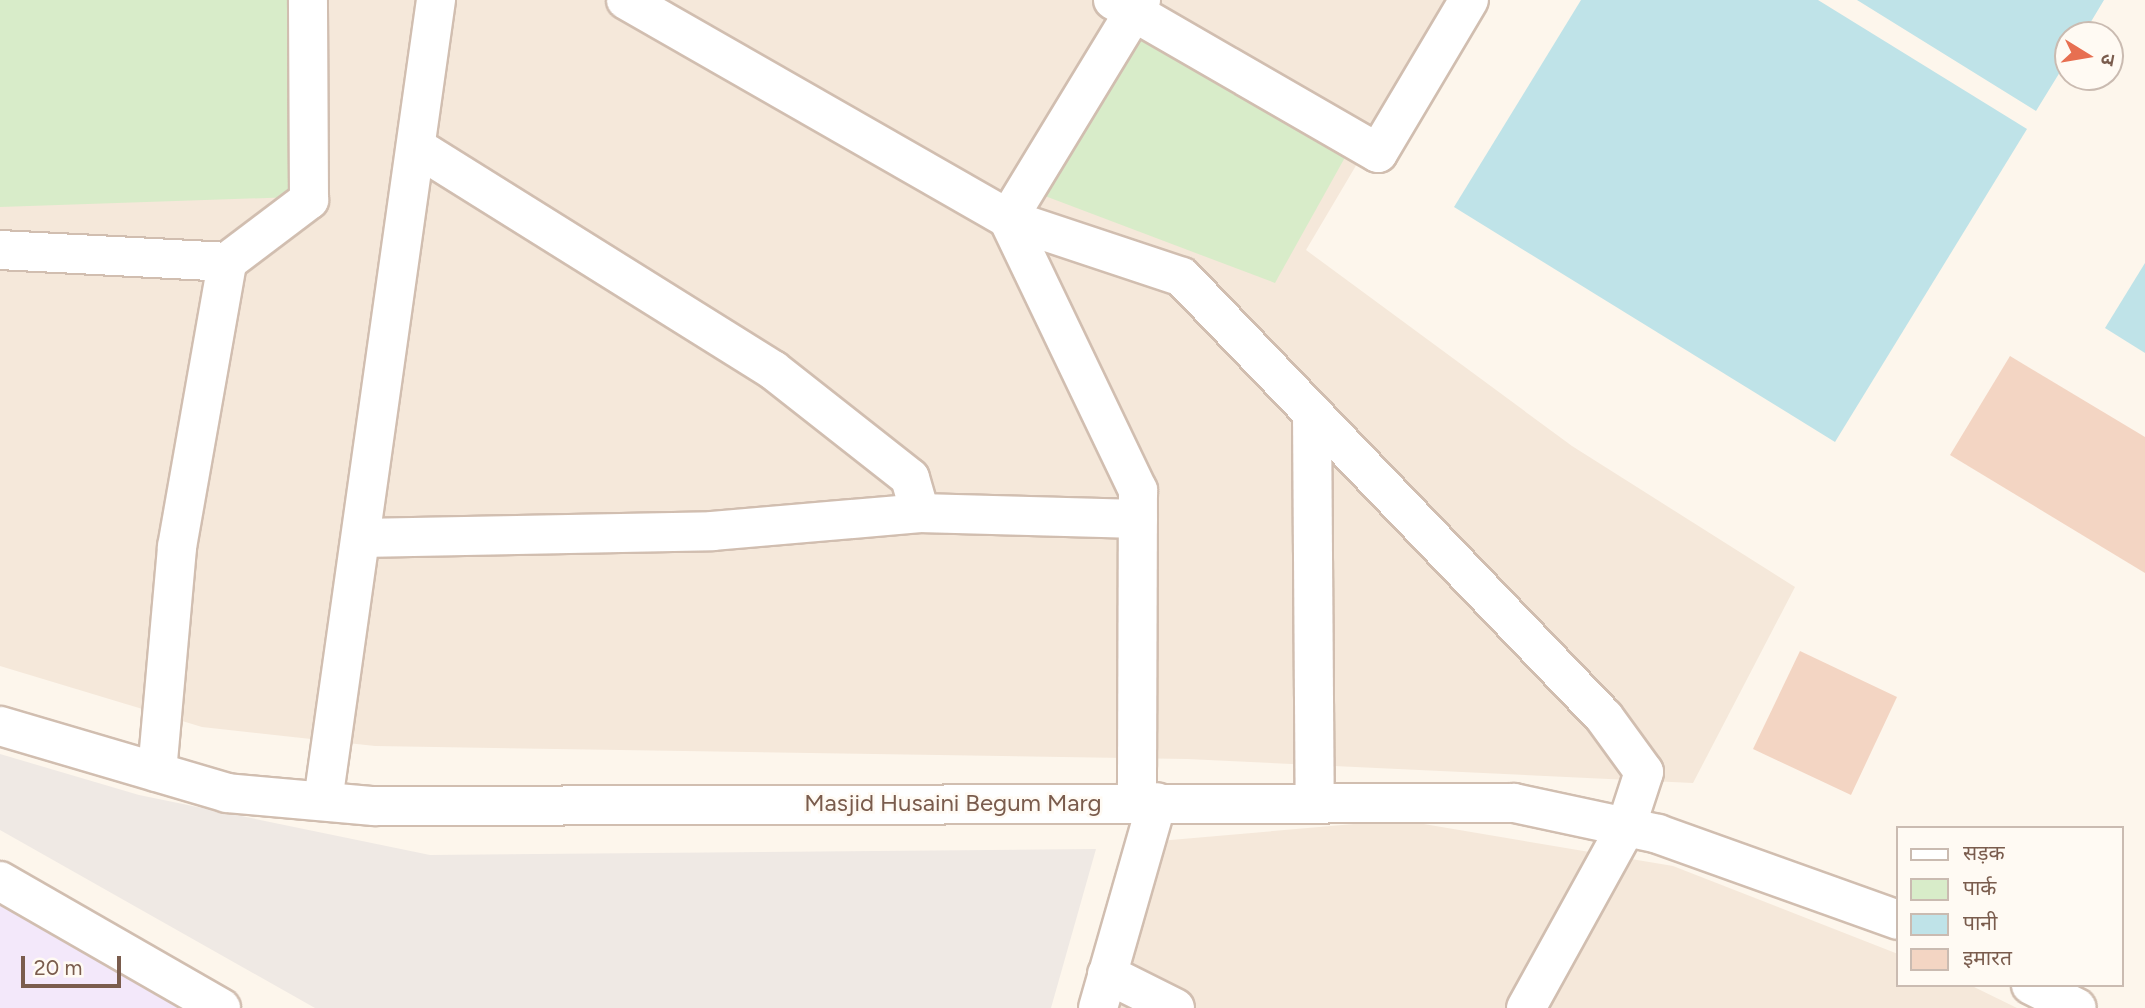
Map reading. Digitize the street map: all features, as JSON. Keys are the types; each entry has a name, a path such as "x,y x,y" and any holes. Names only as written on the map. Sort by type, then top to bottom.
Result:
{"street":[{"path":"0,250 227,262 309,200 308,0"},
{"path":"324,801 436,0"},
{"path":"626,0 1008,219 1182,277 1604,717 1644,772 1626,827 1526,1008"},
{"path":"1008,219 1129,4 1378,153 1469,0"},
{"path":"416,147 773,370 910,478 920,513"},
{"path":"1008,219 1138,490 1147,802 1102,991 1175,1008"},
{"path":"158,772 177,547 227,262"},
{"path":"1312,413 1315,802"},
{"path":"360,538 712,531 920,513 1138,519"},
{"name":"Masjid Husaini Begum Marg","path":"0,726 227,793 374,806 1514,803 1658,834 1896,919"},
{"path":"0,881 221,1008"},
{"path":"2035,987 2077,1008"}],"shaded area":[{"path":"0,0 1454,0 1306,250 1572,446 1795,587 1693,783 1187,759 375,746 202,727 0,666"},
{"path":"0,754 139,795 430,855 1096,849 1051,1008 315,1008 0,830"},
{"path":"1400,820 1673,866 1896,953 1896,987 1974,987 2017,1008 1114,1008 1159,841"},
{"path":"0,898 197,1008 0,1008"}],"green space":[{"path":"0,0 292,0 295,197 0,207"},
{"path":"1141,32 1348,152 1275,283 1045,196"}],"water":[{"path":"1581,0 1818,0 2027,129 1835,442 1454,207"},
{"path":"1857,0 2104,0 2091,21 2054,21 2054,82 2036,111"},
{"path":"2145,263 2145,353 2105,328"}],"building":[{"path":"2010,356 2145,437 2145,573 1950,455"},
{"path":"1800,651 1897,697 1851,795 1753,749"}]}
